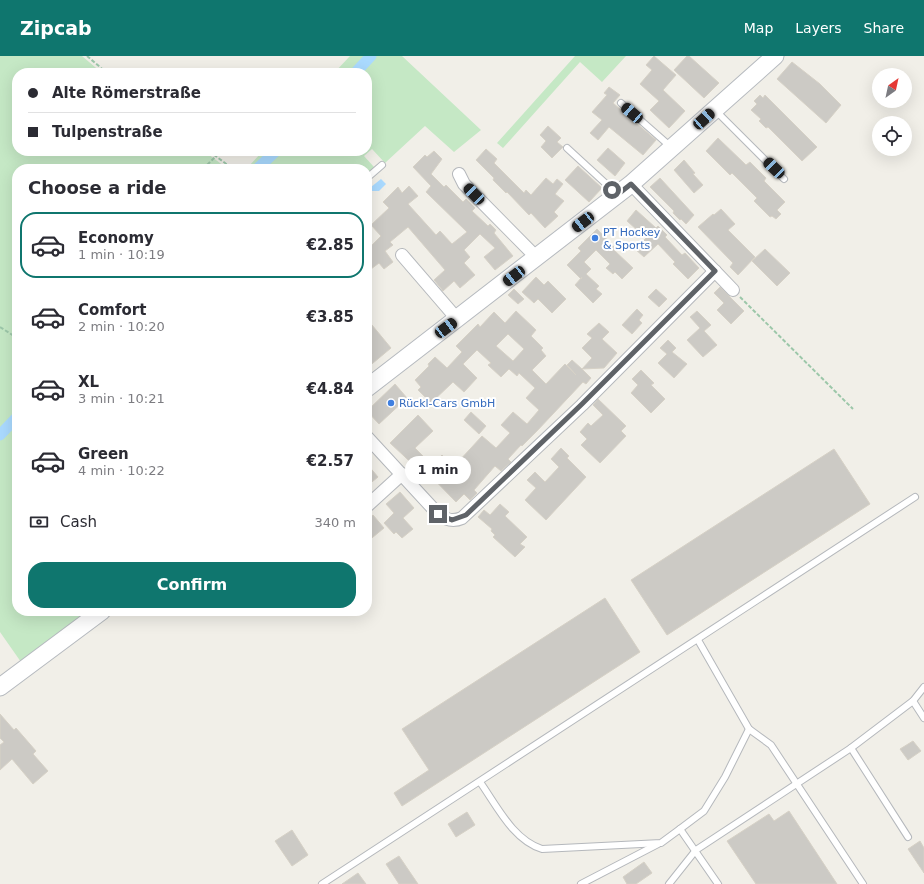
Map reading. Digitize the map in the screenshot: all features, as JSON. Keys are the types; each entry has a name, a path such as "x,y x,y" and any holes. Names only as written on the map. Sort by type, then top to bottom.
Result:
{"main road":[{"path":"372,384 458,320 631,184 773,57"},
{"path":"0,687 95,616"}],"street":[{"path":"459,174 464,184 537,258"},
{"path":"631,184 733,290"},
{"path":"402,255 458,320"},
{"path":"372,442 438,514 452,520 466,515 582,404 715,271"},
{"path":"372,501 402,474"}],"lane":[{"path":"621,103 672,148"},
{"path":"715,110 784,179"},
{"path":"567,148 617,195"},
{"path":"372,174 382,165"},
{"path":"322,884 915,497"},
{"path":"698,640 749,729 771,745 863,884"},
{"path":"669,884 696,850 851,748 913,701 924,687"},
{"path":"913,701 924,718"},
{"path":"582,884 661,842 704,812 725,777 749,729"},
{"path":"851,748 908,837"},
{"path":"480,782 510,825 531,846 542,849 661,842"},
{"path":"680,829 696,850 718,884"}],"path":[{"path":"88,56 101,68"},
{"path":"208,164 216,156 226,164"},
{"path":"733,290 853,409"},
{"path":"0,327 12,335"}],"green space":[{"path":"0,56 82,56 96,68 12,68 12,156 211,156 221,164 12,164 12,616 81,616 21,662 0,632"},
{"path":"350,56 402,56 481,130 454,152 425,126 385,163 372,149 372,68 339,68"},
{"path":"575,56 626,56 602,82 580,62 503,148 497,143"},
{"path":"258,156 364,156 371,164 251,164"}],"water":[{"path":"381,179 386,184 379,191 372,191 372,186"}],"building":[{"path":"654,56 676,75 663,90 685,111 669,128 650,110 659,101 640,84 652,70 646,65"},
{"path":"687,56 689,56 719,83 704,98 674,70"},
{"path":"792,62 820,84 841,105 826,123 777,79"},
{"path":"609,87 620,95 613,103 656,140 643,155 609,127 598,140 590,133 602,120 592,112 607,95 604,93"},
{"path":"760,95 763,98 765,95 817,147 802,161 768,127 766,128 759,121 761,119 751,110 757,104 754,101"},
{"path":"548,126 561,138 557,142 563,147 552,158 541,147 546,141 540,135"},
{"path":"718,138 746,165 750,162 766,178 764,181 785,202 777,210 781,214 776,219 772,216 770,217 754,201 757,198 732,173 730,175 706,151"},
{"path":"608,148 625,163 615,176 597,160"},
{"path":"486,149 497,159 494,163 524,193 526,190 531,195 546,178 553,184 557,179 563,184 555,194 564,201 554,212 558,216 545,228 531,213 529,215 507,192 506,193 493,180 494,178 476,160"},
{"path":"434,151 442,159 431,174 444,187 446,185 463,202 466,199 475,208 472,211 488,226 490,224 496,230 494,233 513,256 495,270 484,257 495,248 480,234 464,250 470,257 464,263 475,275 460,288 454,281 443,291 434,280 445,270 408,227 390,242 393,245 385,251 393,262 384,269 379,263 372,268 372,245 381,236 372,226 372,224 389,208 383,202 398,187 402,193 409,186 418,196 408,204 436,235 440,231 452,244 467,232 426,192 431,186 413,167 425,155 427,157"},
{"path":"684,160 695,173 693,174 703,185 694,193 674,170"},
{"path":"578,166 602,188 589,202 565,180"},
{"path":"660,178 694,215 686,224 673,213 674,211 650,187"},
{"path":"721,209 735,224 728,230 755,257 738,275 730,267 733,263 698,227"},
{"path":"636,210 656,228 658,226 667,235 665,237 682,255 685,253 699,268 688,279 673,264 675,262 658,244 644,257 635,249 646,238 627,221"},
{"path":"597,229 615,248 614,250 633,268 622,279 615,272 613,274 606,268 610,264 596,250 584,262 591,269 586,274 599,286 596,289 602,294 593,303 575,285 581,279 567,265 581,251 578,248"},
{"path":"765,249 790,273 777,286 752,261"},
{"path":"536,277 544,285 548,281 566,299 552,313 538,299 534,303 522,292"},
{"path":"720,287 744,311 731,324 717,310 724,303 714,293"},
{"path":"514,289 524,299 518,304 508,295"},
{"path":"656,289 667,299 659,307 648,297"},
{"path":"637,309 643,315 639,320 642,323 632,334 622,325"},
{"path":"516,311 536,330 531,336 543,348 541,350 546,356 532,370 546,384 565,364 576,375 567,365 572,360 591,378 586,384 583,382 536,432 522,446 521,445 508,459 511,462 501,471 495,466 474,490 477,493 470,500 464,494 456,502 422,467 419,470 390,443 418,415 433,431 415,448 432,465 442,455 449,463 454,457 459,461 482,436 496,448 510,433 501,425 513,412 527,424 539,410 526,398 535,388 519,373 517,376 509,369 501,377 488,365 491,363 477,350 463,364 477,378 464,392 453,382 431,403 418,390 421,387 415,380 429,366 428,364 435,357 447,368 462,352 456,346 478,324 480,327 494,312 505,323","holes":["508,334 524,349 513,361 496,346"]},
{"path":"697,311 711,325 704,331 717,345 703,357 687,340 700,328 690,317"},
{"path":"599,323 609,332 602,339 617,353 604,368 582,369 592,358 582,348 592,338 587,334"},
{"path":"372,325 391,348 372,364"},
{"path":"668,340 676,348 672,352 687,364 674,378 658,363 667,354 660,348"},
{"path":"641,370 654,383 651,385 665,399 651,413 631,393 638,385 632,379"},
{"path":"395,384 407,398 379,424 372,416 372,406"},
{"path":"598,399 626,426 621,431 626,436 600,463 581,445 587,439 580,432 588,423 591,426 603,415 593,405"},
{"path":"471,412 486,426 479,434 464,420"},
{"path":"561,448 569,456 567,458 586,477 546,520 525,500 536,488 527,480 535,472 545,482 559,467 551,459"},
{"path":"834,449 870,504 667,635 631,580"},
{"path":"372,470 378,477 372,482"},
{"path":"400,492 414,508 403,518 413,529 402,538 396,532 394,534 384,523 394,513 386,504"},
{"path":"500,504 509,512 505,516 527,537 520,544 525,547 515,557 493,537 495,535 491,531 492,529 478,517 484,510 490,515"},
{"path":"373,515 384,528 372,538"},
{"path":"605,598 640,652 402,806 394,793 429,770 402,729"},
{"path":"0,714 14,730 16,728 36,751 33,754 48,771 33,784 12,759 0,770 0,745 4,742 0,738"},
{"path":"913,741 921,751 908,760 900,749"},
{"path":"789,811 837,884 756,884 727,841 769,814 774,821"},
{"path":"467,812 475,825 456,837 448,824"},
{"path":"292,830 308,855 292,866 275,841"},
{"path":"920,841 924,848 924,873 908,849"},
{"path":"399,856 418,884 399,884 386,864"},
{"path":"644,862 652,873 636,884 627,884 623,877"},
{"path":"358,873 366,884 342,884"}],"waterway":[{"path":"360,68 371,56"},
{"path":"262,164 271,156"},
{"path":"0,435 12,422"}],"place":[{"name":"PT Hockey & Sports","path":"595,238"},
{"name":"Rückl-Cars GmbH","path":"391,403"}],"route":[{"path":"438,514 447,520 457,520 466,515 582,404 715,271 631,184 617,195 612,190"}]}
